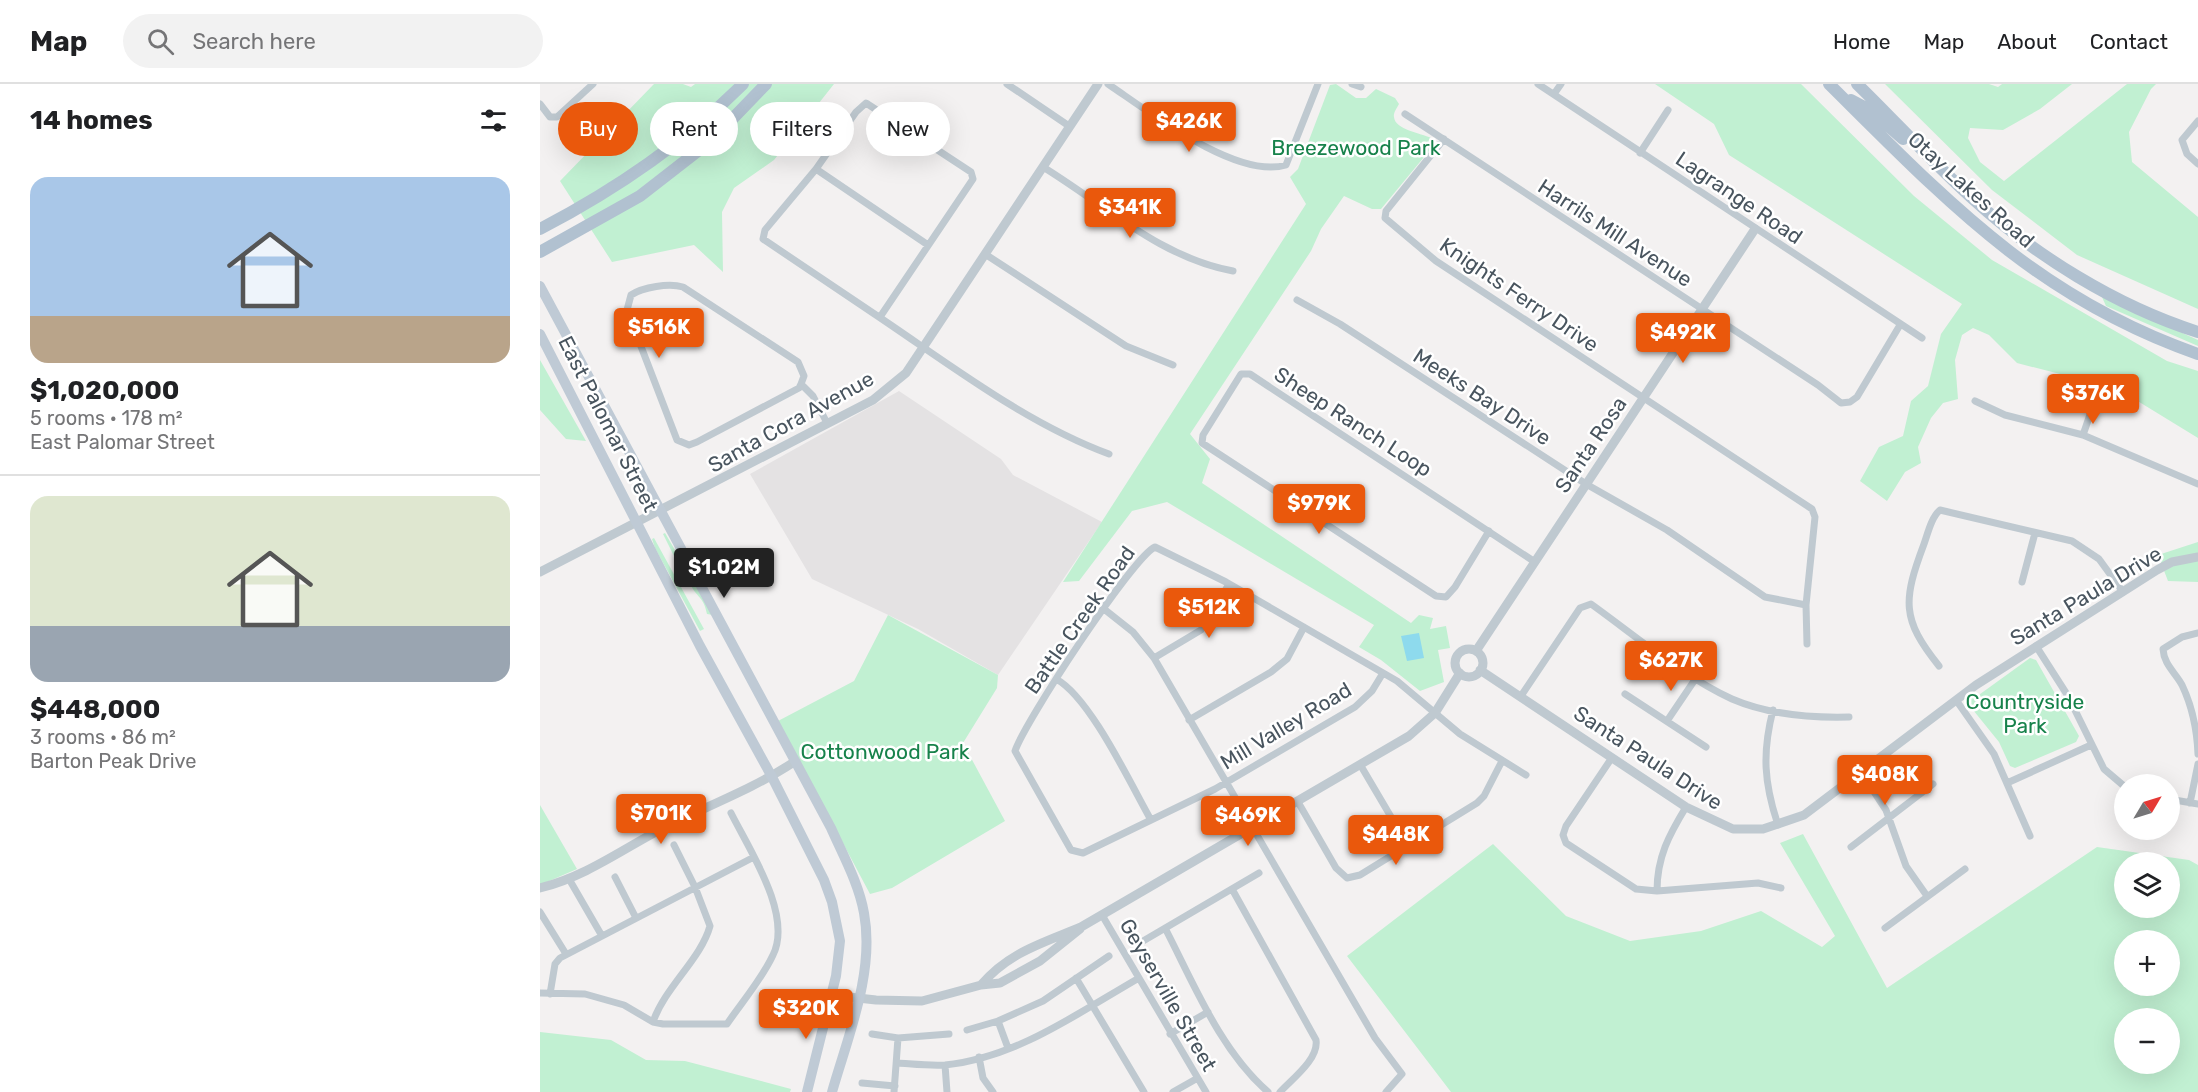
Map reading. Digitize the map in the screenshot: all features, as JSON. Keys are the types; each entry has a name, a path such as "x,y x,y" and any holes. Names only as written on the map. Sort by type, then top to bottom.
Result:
{"main road":[{"path":"540,229 607,193 669,149 716,111 743,84"},
{"path":"540,252 640,196 712,140 766,84"},
{"name":"Otay Lakes Road","path":"1857,84 1970,196 2045,254 2114,297 2198,332"},
{"path":"1832,88 1870,110 1901,139 1912,139"},
{"name":"Otay Lakes Road","path":"1832,88 1957,210 2029,268 2094,308 2143,333 2198,354"},
{"name":"East Palomar Street","path":"540,286 831,828 864,912 867,939 858,998 832,1092"},
{"name":"East Palomar Street","path":"540,334 824,880 837,917 840,941 831,995 807,1092"}],"street":[{"path":"540,104 550,117 557,117 593,84"},
{"path":"1006,84 1069,126"},
{"name":"Santa Cora Avenue","path":"540,572 638,524 873,400 893,385 924,346 1098,84"},
{"path":"1108,84 1190,140 1272,169 1286,165 1318,84"},
{"path":"1352,84 1361,87"},
{"name":"Lagrange Road","path":"1538,84 1922,338"},
{"path":"1554,94 1561,84"},
{"path":"880,317 973,179 971,172 866,103 856,112 816,169 765,230 763,238 880,317 1044,426 1077,443 1110,454"},
{"path":"1640,153 1668,110"},
{"name":"Harrils Mill Avenue","path":"1405,114 1818,385 1841,403 1850,402 1857,397 1900,325"},
{"path":"2198,121 2182,140 2187,154 2198,164"},
{"name":"Knights Ferry Drive","path":"1444,139 1386,211 1385,218 1436,261 1812,509 1815,517 1806,605"},
{"path":"1043,167 1164,247 1194,261 1233,271"},
{"path":"816,169 928,244"},
{"name":"Santa Rosa","path":"1476,651 1755,229"},
{"path":"985,254 1126,346 1173,365"},
{"path":"675,284 683,286 798,362 804,376 801,384 799,388 697,442 684,444 674,436 627,310 631,296 637,291 675,284"},
{"name":"Meeks Bay Drive","path":"1297,300 1330,318 1586,484 1667,530 1765,597 1806,605"},
{"name":"Sheep Ranch Loop","path":"1489,531 1455,587 1446,597 1436,596 1202,443 1203,435 1241,374 1250,374 1489,531 1535,562"},
{"path":"801,384 813,396 828,423"},
{"path":"2083,435 2095,400"},
{"path":"1976,401 2006,415 2083,435 2198,484"},
{"path":"1939,666 1918,639 1909,602 1915,569 1936,514 1940,510 2066,539 2086,549 2102,563 2123,592"},
{"path":"2022,582 2035,533"},
{"name":"Battle Creek Road","path":"1015,751 1019,737 1104,609 1137,564 1155,547 1228,584 1383,673 1411,691 1435,713 1502,761 1526,775"},
{"name":"Santa Paula Drive","path":"1480,670 1686,807 1734,829 1750,831 1778,825 1804,815 1956,700 2036,646 2164,566 2198,557"},
{"path":"1154,658 1201,630 1228,584"},
{"path":"1521,696 1580,608 1591,604 1696,678 1732,699 1816,718 1849,717"},
{"path":"1806,605 1807,644"},
{"path":"1104,609 1133,632 1154,658 1375,1038 1402,1074 1386,1092"},
{"path":"1189,720 1287,659 1304,627"},
{"path":"2198,633 2182,637 2163,649 2164,660 2181,684 2192,712 2198,754"},
{"path":"2036,646 2068,696 2104,768 2114,777"},
{"path":"1464,650 1476,651 1482,662 1480,670 1473,676 1460,674 1455,667 1457,655 1464,650"},
{"name":"Mill Valley Road","path":"1015,751 1071,850 1083,853 1226,782 1355,707 1372,691 1383,673"},
{"path":"981,985 994,970 1030,947 1081,927 1409,736 1435,713 1460,674"},
{"path":"1667,721 1696,678"},
{"path":"1056,679 1066,685 1092,718 1150,820"},
{"path":"1626,694 1706,747"},
{"path":"1956,700 1994,754 2030,836"},
{"path":"1773,710 1765,743 1765,775 1778,825"},
{"path":"2007,783 2091,745"},
{"path":"1611,759 1566,826 1563,835 1566,843 1636,889 1657,891 1758,883 1781,888"},
{"path":"1298,802 1336,868 1347,878 1360,875 1476,803 1484,796 1502,761"},
{"path":"540,888 569,879 663,828 772,777 794,762"},
{"path":"2194,803 2198,764"},
{"path":"1361,766 1407,844"},
{"path":"1861,772 1880,798 1906,866 1927,896"},
{"path":"1851,847 1933,784"},
{"path":"1657,891 1659,860 1665,844 1686,807"},
{"path":"540,993 585,994 624,1005 653,1022 727,1024 774,954 777,927 774,900 731,813"},
{"path":"653,1022 659,1004 708,932 710,921 674,845"},
{"path":"550,994 555,964 566,954 754,857"},
{"path":"1885,928 1965,869"},
{"path":"1138,944 1259,873"},
{"path":"615,877 636,918"},
{"path":"569,879 602,936"},
{"path":"1232,889 1316,1040 1317,1048 1313,1056 1280,1092"},
{"path":"540,912 566,954"},
{"name":"Geyserville Street","path":"1102,915 1196,1079 1206,1092"},
{"path":"831,995 922,1001 981,985 1000,983 1022,972 1067,942 1081,927"},
{"path":"1165,928 1208,1012 1251,1077 1268,1092"},
{"path":"967,1030 998,1021 1043,1001 1109,956"},
{"path":"1076,978 1144,1092"},
{"path":"898,1063 945,1065 1008,1048 1042,1035 1139,978"},
{"path":"1170,1034 1208,1012"},
{"path":"998,1021 1008,1048"},
{"path":"872,1034 898,1038 949,1034"},
{"path":"862,1083 895,1089 898,1038"},
{"path":"979,1057 983,1078 993,1092"},
{"path":"945,1065 947,1092"},
{"path":"1173,1092 1196,1079"}],"shaded area":[{"path":"899,391 1001,459 1013,475 1102,522 998,675 918,629 812,579 750,474"}],"green space":[{"path":"654,84 683,84 691,87 695,84 834,84 820,102 750,102 750,156 777,156 734,188 722,212 723,272 694,245 612,262 560,181 584,156 638,156 637,102"},
{"name":"Breezewood Park","path":"1336,84 1356,98 1366,98 1376,89 1395,98 1399,104 1394,114 1395,121 1404,128 1431,138 1434,145 1381,209 1372,209 1344,196 1321,229 1311,251 1190,434 1210,459 1202,483 1411,623 1419,615 1433,618 1430,629 1446,626 1450,648 1438,650 1444,682 1420,691 1381,660 1359,647 1374,625 1167,502 1132,511 1079,581 1063,582 1306,204 1290,177 1298,169 1330,85"},
{"path":"1655,84 1801,84 1914,196 1992,260 2167,361 2198,371 2198,438 2118,389 2017,363 1989,335 1973,328 1962,335 1955,360 1958,399 1943,403 1931,418 1918,447 1921,463 1905,472 1887,501 1860,481 1879,447 1903,436 1911,401 1928,386 1941,334 1962,304 1729,155 1714,124"},
{"path":"1885,84 1989,84 1998,87 2002,84 2072,84 2040,109 2003,130 1970,128 1968,138 1980,162 2004,181 2127,84 2156,84 2151,89 2129,132 2132,162 2198,217 2198,309 2077,255 1992,190"},
{"path":"2102,297 2198,340 2198,346 2106,306"},
{"path":"540,360 586,441 566,439 540,410"},
{"path":"665,533 713,615 707,614 702,601 672,553 663,534"},
{"path":"654,538 704,629 700,631 655,548 652,539"},
{"path":"2198,542 2198,582 2168,581 2158,555"},
{"name":"Cottonwood Park","path":"888,615 998,675 997,688 963,743 1005,821 892,888 870,894 778,721 854,681"},
{"name":"Countryside Park","path":"2030,658 2036,660 2079,736 2076,742 2015,768 2010,766 1999,742 1969,705 1970,698 1976,697"},
{"path":"540,805 577,869 540,885"},
{"path":"1803,834 1887,988 2097,847 2132,852 2114,852 2114,918 2180,918 2180,859 2189,860 2198,865 2198,1092 1451,1092 1347,956 1493,844 1566,916 1630,941 1701,931 1761,911 1822,947 1835,936 1780,843"},
{"path":"540,1032 611,1040 646,1060 685,1061 791,1089 790,1092 540,1092"}],"water":[{"path":"1419,633 1424,658 1407,661 1401,636"}]}
